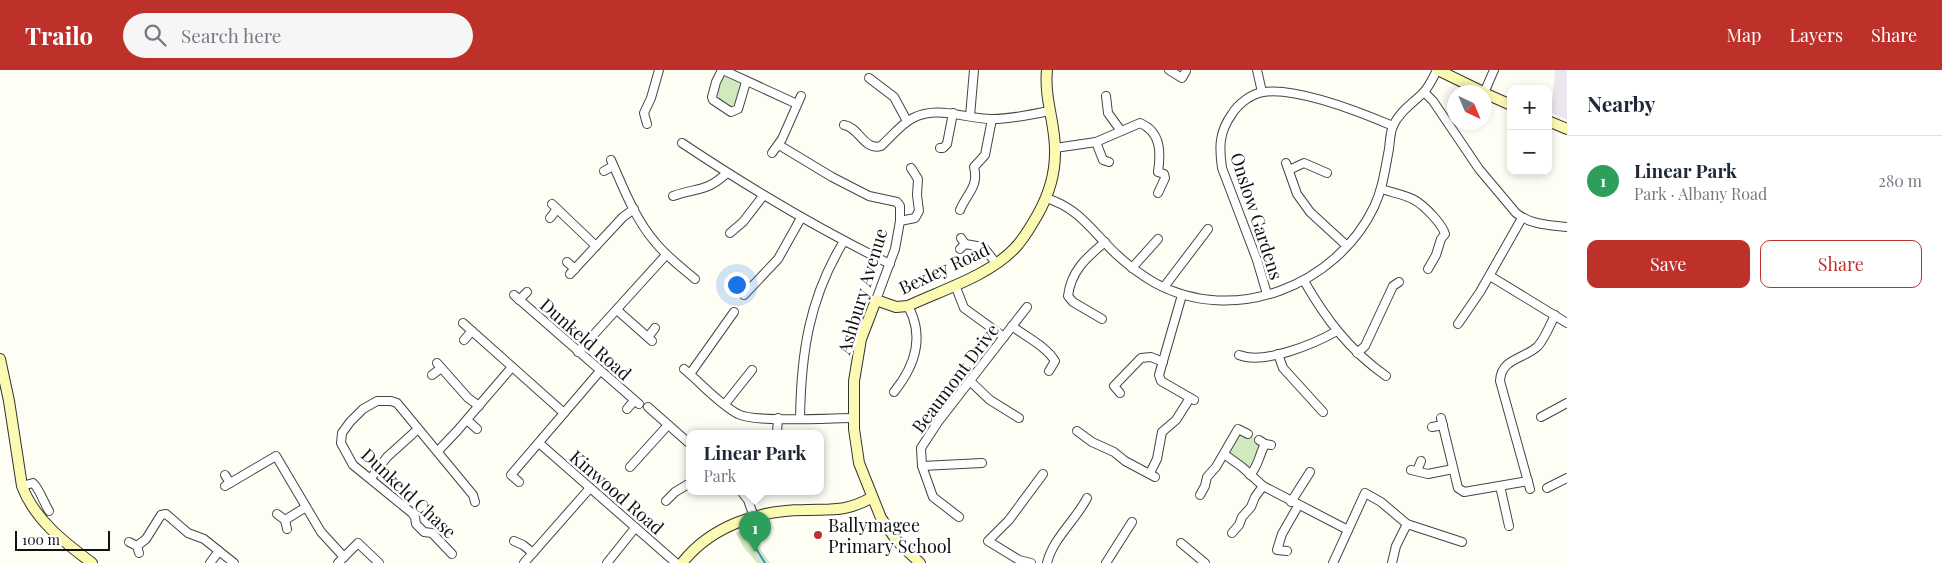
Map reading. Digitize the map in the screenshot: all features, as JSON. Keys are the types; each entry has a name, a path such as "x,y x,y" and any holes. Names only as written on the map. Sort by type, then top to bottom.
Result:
{"street":[{"path":"647,124 644,113 651,98 659,70"},
{"path":"746,82 738,109 732,112 713,100 716,82 722,70 797,104"},
{"path":"970,116 974,70"},
{"name":"Bexley Road","path":"876,300 896,307 908,306 996,264 1015,248 1023,238 1036,219 1046,198 1054,167 1055,148 1046,82 1047,70"},
{"path":"1169,70 1182,78 1186,71"},
{"path":"1257,70 1262,92 1292,93 1321,100 1393,126"},
{"path":"1046,198 1078,214 1132,268 1164,287 1182,295 1208,300 1226,300 1268,294 1304,281 1331,262 1361,230 1382,189 1393,126 1401,114 1424,92 1437,70 1468,85"},
{"path":"1487,85 1494,70"},
{"path":"869,78 894,97 907,121"},
{"name":"Onslow Gardens","path":"1262,92 1248,98 1235,109 1225,123 1220,138 1220,152 1222,168 1268,294"},
{"path":"1424,92 1433,101 1479,169 1522,218 1537,224 1567,227"},
{"path":"772,153 778,145 801,96"},
{"path":"1106,96 1108,113 1121,131"},
{"path":"1492,97 1507,103"},
{"path":"844,125 849,126 873,147 881,146 907,121 924,114 953,113 992,119 1007,119 1049,111"},
{"path":"940,148 947,144 953,113"},
{"path":"960,210 963,202 970,195 976,177 974,167 985,155 992,119"},
{"path":"1552,123 1567,129"},
{"path":"1055,148 1096,142 1140,124 1147,126 1158,141 1160,157 1158,172 1164,174 1165,178 1158,193"},
{"path":"893,135 900,142"},
{"path":"1096,142 1103,160 1109,162"},
{"path":"682,143 800,218 890,264"},
{"name":"Ashbury Avenue","path":"778,145 832,177 869,196 897,202 900,206 900,221 890,264 861,339 856,360 854,429 859,463 880,518 897,541 920,563"},
{"path":"604,171 612,163 634,209 654,241 666,255 692,276 682,282"},
{"path":"1327,173 1304,164 1287,166 1296,194 1310,212 1347,246"},
{"path":"900,221 915,218 919,210 917,195 918,179 911,168"},
{"path":"1314,177 1317,169"},
{"path":"673,196 703,189 716,183 727,173"},
{"path":"1382,189 1414,198 1421,203 1443,228 1445,234 1428,268"},
{"path":"730,233 743,222 763,196"},
{"path":"550,218 555,207 596,246"},
{"path":"567,262 573,272 623,217 634,209"},
{"path":"744,295 778,258 800,218"},
{"path":"1458,324 1490,276 1522,218"},
{"path":"1164,287 1204,230"},
{"path":"1132,268 1158,239"},
{"path":"800,419 802,363 809,328 821,285 844,241"},
{"path":"1102,319 1073,302 1068,296 1069,287 1076,270 1104,242"},
{"path":"962,243 983,247 996,264"},
{"path":"578,352 666,255"},
{"path":"1490,276 1567,323"},
{"path":"1304,281 1325,316 1337,331 1357,353 1386,376"},
{"path":"1357,353 1365,346 1393,286 1400,282"},
{"path":"955,285 964,308 1004,338"},
{"name":"Dunkeld Road","path":"526,292 517,298 636,403 627,409"},
{"path":"1077,431 1092,442 1114,452 1125,461 1152,475 1162,432 1180,416 1192,399 1162,381 1159,375 1182,295"},
{"path":"894,392 915,358 916,327 908,306"},
{"name":"Beaumont Drive","path":"959,517 933,497 922,466 922,448 938,422 1027,307"},
{"path":"617,310 650,339 655,328"},
{"path":"734,312 687,372 739,415 752,418 854,418"},
{"path":"1432,427 1442,422 1458,488 1461,491 1500,486 1529,485 1500,381 1500,374 1509,363 1538,345 1556,315"},
{"path":"463,323 564,413"},
{"path":"1012,326 1052,356 1055,361 1049,371"},
{"path":"464,340 472,331"},
{"path":"1239,355 1247,358 1292,351 1323,339 1337,331"},
{"path":"1278,354 1283,368 1323,412"},
{"path":"1120,393 1114,386 1141,358 1151,358 1163,362"},
{"path":"0,359 9,401 22,486 31,506 74,549 92,563"},
{"path":"432,375 439,365 468,398 479,406"},
{"path":"438,451 512,367"},
{"path":"725,404 752,370"},
{"path":"519,482 511,475 600,372"},
{"path":"970,381 990,400 1019,418"},
{"name":"Dunkeld Chase","path":"452,554 432,534 424,532 416,524 416,517 412,513 353,465 341,443 342,433 363,409 377,400 397,403 438,451 474,498 480,489"},
{"path":"1541,417 1567,403"},
{"path":"648,407 686,441"},
{"path":"777,430 778,418"},
{"path":"467,420 477,429"},
{"path":"630,467 641,461 668,425"},
{"path":"371,478 387,457 418,429"},
{"path":"1200,496 1207,477 1224,454 1238,429 1248,434"},
{"path":"1250,475 1257,468 1265,443"},
{"name":"Kinwood Road","path":"539,444 676,563"},
{"path":"225,475 228,485 279,454 306,507 341,560 361,540 379,563"},
{"path":"1224,454 1262,486 1348,530"},
{"path":"1421,461 1414,471 1435,474 1453,469"},
{"path":"922,466 982,463"},
{"path":"1287,552 1277,550 1295,504 1300,485 1310,472"},
{"path":"1031,563 1019,560 988,541 1009,520 1043,474"},
{"path":"1548,488 1567,478"},
{"path":"22,486 33,483 36,485 49,511"},
{"path":"666,501 686,485"},
{"path":"1232,533 1251,507 1262,486"},
{"path":"1500,486 1509,526"},
{"path":"524,563 590,488"},
{"path":"675,492 680,499"},
{"path":"1333,563 1365,493 1381,502 1407,524 1462,542"},
{"path":"744,495 754,517"},
{"path":"682,563 693,549 737,522 783,511 831,511 851,508 871,498"},
{"path":"1047,563 1050,552 1081,510 1087,498"},
{"path":"285,520 306,507"},
{"path":"129,542 138,550 162,515 166,514 188,532 204,540 234,563"},
{"path":"277,514 285,520 287,529"},
{"path":"1106,563 1132,522"},
{"path":"1392,563 1396,546 1407,524"},
{"path":"607,563 635,528"},
{"path":"514,541 524,545 533,553"},
{"path":"1181,543 1205,563"},
{"path":"210,563 219,551"}],"shaded area":[{"path":"1555,70 1567,70 1567,120 1552,113"}],"green space":[{"path":"724,75 739,81 742,85 738,105 732,108 721,101 716,93"},
{"path":"1240,435 1256,439 1256,443 1259,446 1250,469 1229,453"},
{"path":"746,528 770,563 757,563 742,545 736,533"}],"waterway":[{"path":"744,529 765,563"}],"place":[{"name":"Ballymagee Primary School","path":"818,535"},
{"name":"Linear Park","path":"755,552"}]}
